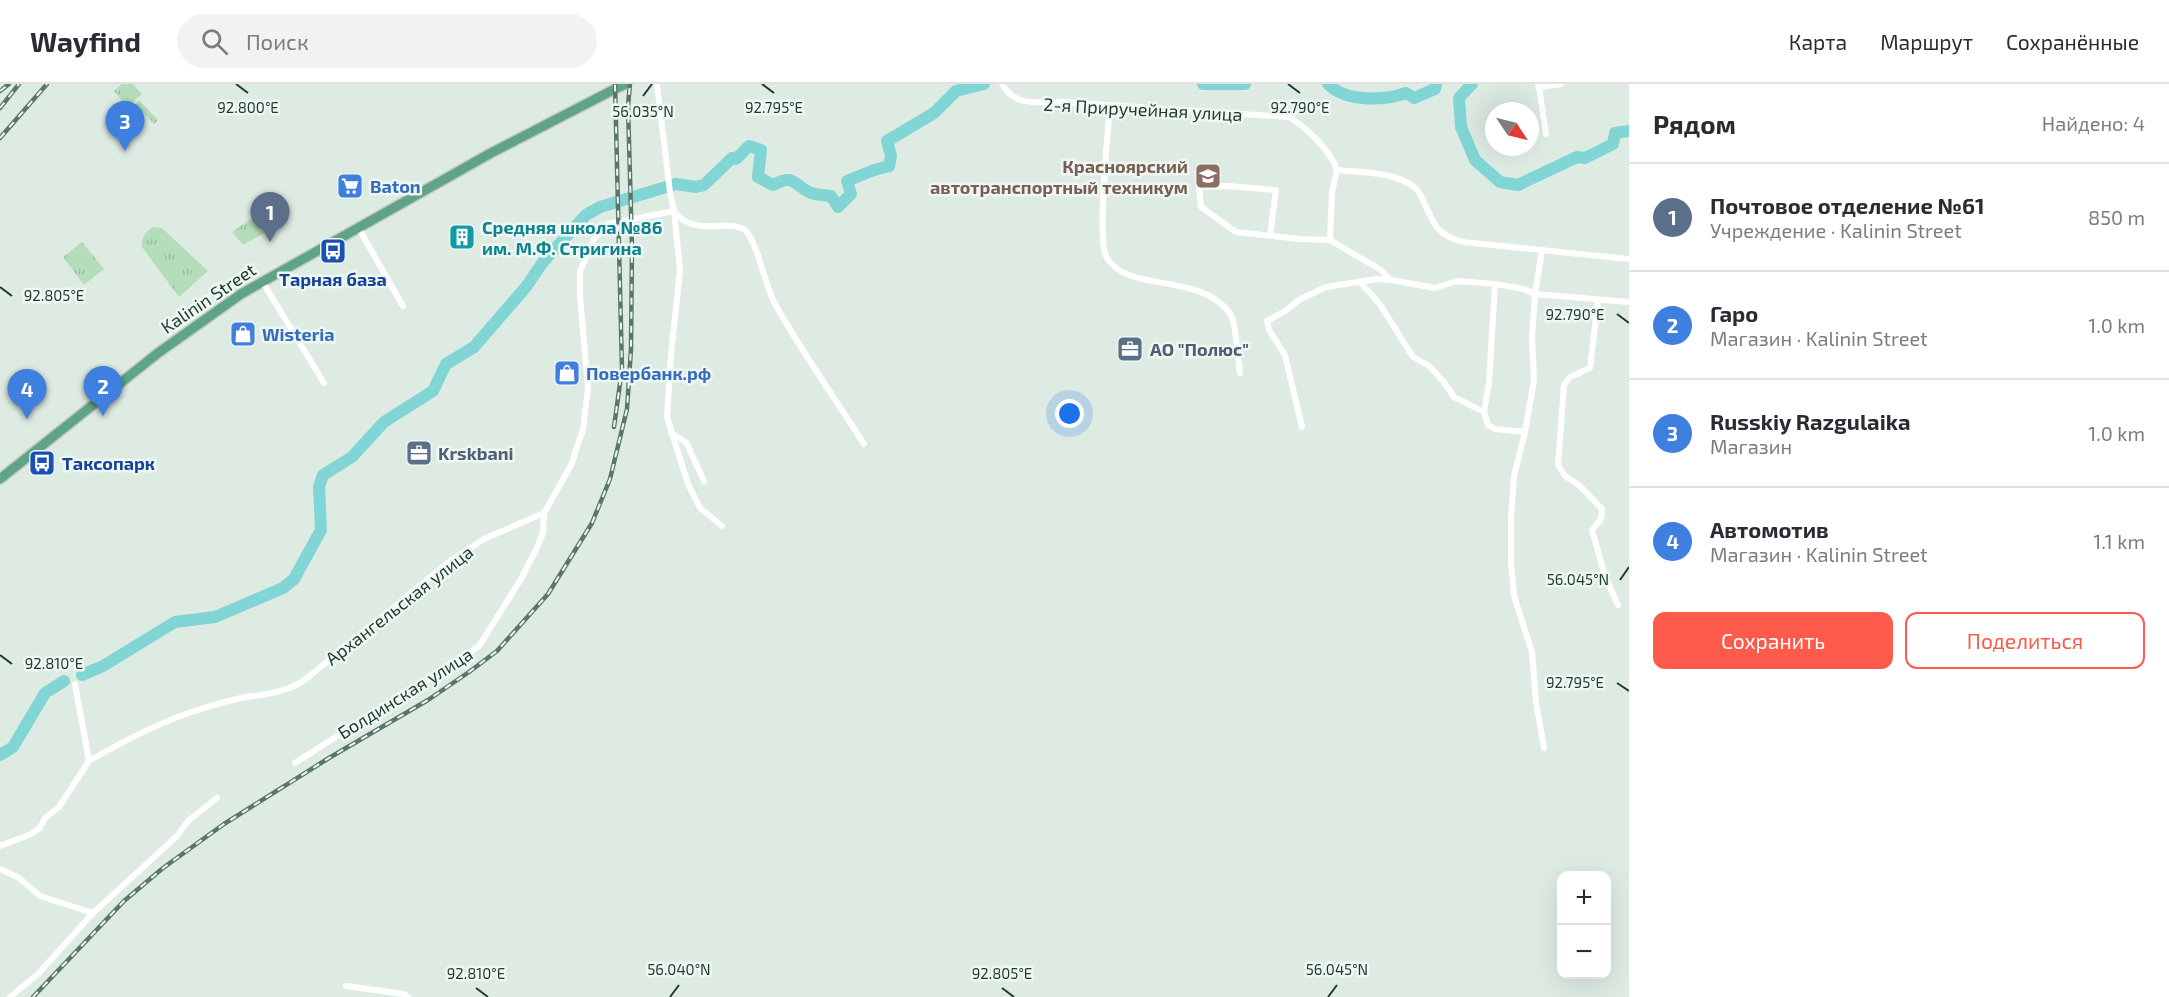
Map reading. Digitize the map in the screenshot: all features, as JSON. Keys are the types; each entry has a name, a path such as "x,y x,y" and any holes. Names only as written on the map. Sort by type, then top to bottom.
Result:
{"main road":[{"name":"Kalinin Street","path":"0,478 195,324 262,281 491,153 619,87"}],"street":[{"path":"657,84 680,271 670,354 667,417 688,484 700,508 722,526"},
{"path":"1546,134 1538,86 1561,84"},
{"name":"2-я Приручейная улица","path":"1002,85 1011,97 1029,102 1061,102 1288,117 1306,129 1335,161 1337,170"},
{"path":"1110,105 1103,231 1106,255 1118,269 1138,278 1187,287 1211,296 1232,316 1240,373"},
{"path":"1330,240 1332,192 1337,170 1389,177 1412,185 1418,190 1440,233 1448,238 1463,242 1629,259"},
{"path":"1270,235 1276,190 1199,186 1201,207 1236,232 1300,239 1330,240 1381,270 1391,280"},
{"path":"544,513 572,465 584,429 588,388 580,271 594,239 609,224 674,211"},
{"path":"674,211 681,220 704,227 738,227 746,231 755,249 774,303 864,444"},
{"path":"358,227 403,306"},
{"path":"1542,250 1535,294 1532,336 1534,380 1514,476 1511,562 1514,596 1532,652 1536,702 1544,747"},
{"path":"1302,427 1294,403 1285,354 1269,330 1268,321 1297,301 1326,286 1391,280 1435,288 1457,280 1495,284 1535,294 1629,302"},
{"path":"262,281 324,383"},
{"path":"1360,282 1379,303 1413,357 1430,366 1454,397 1484,412"},
{"path":"1495,284 1489,383 1484,412 1488,426 1495,429 1525,432"},
{"path":"1598,300 1590,368 1570,377 1564,385 1557,465 1565,476 1580,486 1602,509 1601,519 1592,531 1605,576 1618,604"},
{"path":"671,433 686,442 704,481"},
{"name":"Архангельская улица","path":"89,761 132,736 197,710 230,700 294,687 450,561 484,539 544,513"},
{"name":"Болдинская улица","path":"295,764 395,699 445,670 479,646 521,579 536,550 543,533 544,513"},
{"path":"0,846 29,836 40,828 45,818 59,807 89,761 75,684"},
{"path":"10,997 38,974 93,913 177,837 188,821 217,798"},
{"path":"0,868 20,878 40,896 93,913"},
{"path":"346,986 404,994 408,997"}],"green space":[{"path":"122,84 133,84 142,94 127,107 114,91"},
{"path":"139,100 158,120 154,124 134,106"},
{"path":"273,203 284,222 243,245 232,232"},
{"path":"153,227 162,228 208,271 179,297 142,247 144,236"},
{"path":"82,242 104,269 84,285 63,257"}],"waterway":[{"path":"82,675 103,666 175,622 215,617 283,588 294,579 321,530 319,487 323,475 352,457 384,422 433,391 446,364 474,347 526,287 543,262 586,215 600,207 676,184 696,187 704,185 732,158 736,159 749,146 761,150 758,177 773,185 790,180 811,193 831,196 838,207 851,194 847,181 889,166 891,156 887,141 934,113 956,91 984,84"},
{"path":"1203,84 1245,84"},
{"path":"1328,84 1344,94 1365,98 1386,98 1406,93 1414,98 1435,89 1436,84"},
{"path":"1472,84 1459,98 1461,127 1475,160 1500,182 1518,185 1577,157 1585,158 1613,144 1615,133 1629,131"},
{"path":"0,755 13,747 45,693 64,681"}],"railway":[{"path":"0,91 9,84"},
{"path":"0,108 19,84"},
{"path":"0,138 47,84"},
{"path":"614,427 622,369 615,84"},
{"path":"33,997 124,901 163,868 224,824 329,758 428,700 469,672 497,651 548,594 592,523 610,479 627,409 631,349 632,247 628,106 630,84"}],"place":[{"name":"Russkiy Razgulaika","path":"125,151"},
{"name":"Красноярский автотранспортный техникум","path":"1208,176"},
{"name":"Baton","path":"350,186"},
{"name":"Средняя школа №86 им. М.Ф. Стригина","path":"462,237"},
{"name":"Почтовое отделение №61","path":"270,242"},
{"name":"Тарная база","path":"333,251"},
{"name":"Wisteria","path":"243,334"},
{"name":"АО \"Полюс\"","path":"1130,349"},
{"name":"Повербанк.рф","path":"567,373"},
{"name":"Гаро","path":"103,416"},
{"name":"Автомотив","path":"27,419"},
{"name":"Krskbani","path":"419,453"},
{"name":"Таксопарк","path":"42,463"}]}
